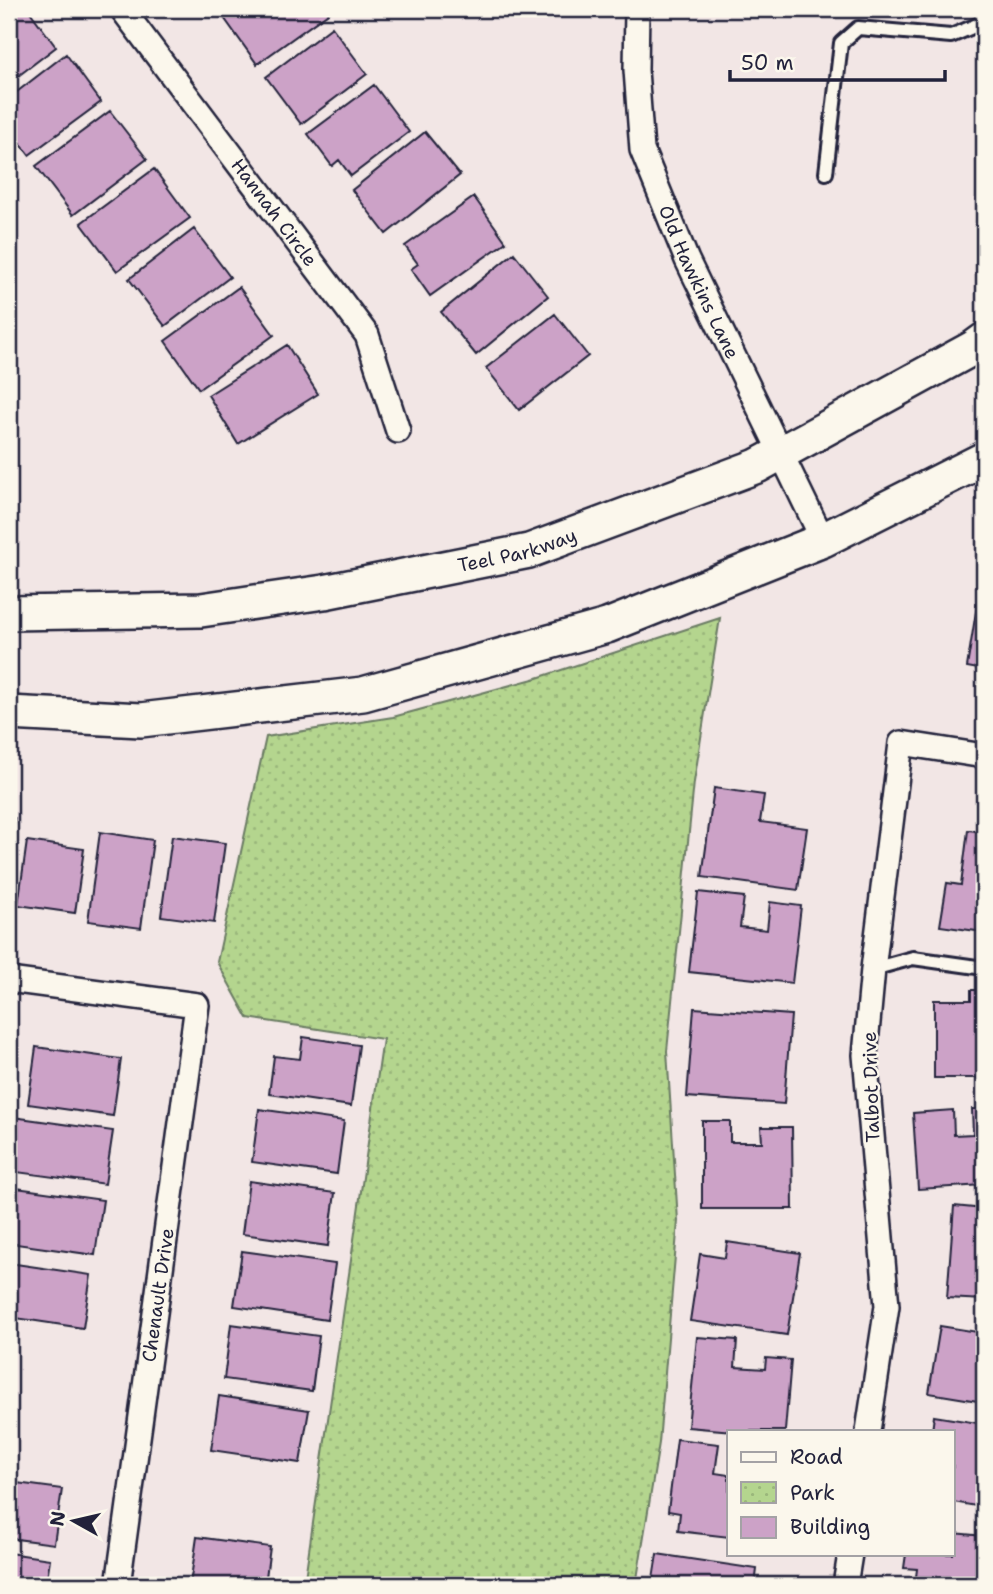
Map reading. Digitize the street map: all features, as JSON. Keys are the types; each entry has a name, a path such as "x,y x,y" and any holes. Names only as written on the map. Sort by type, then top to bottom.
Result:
{"main road":[{"name":"Teel Parkway","path":"9,613 201,610 324,592 529,551 757,466 984,340"},
{"path":"9,713 141,719 363,694 607,626 823,540 984,459"}],"street":[{"name":"Hannah Circle","path":"121,9 367,335 398,431"},
{"name":"Old Hawkins Lane","path":"637,9 636,70 642,149 687,260 823,540"},
{"name":"Talbot Drive","path":"868,1430 887,1306 865,1055 901,743 984,756"},
{"name":"Chenault Drive","path":"9,980 197,1005 118,1585"},
{"path":"845,1585 850,1556"}],"lane":[{"path":"826,173 841,43 859,28 951,36 984,22"},
{"path":"873,969 913,958 984,968"}],"green space":[{"path":"720,618 694,782 667,1051 678,1221 659,1443 636,1585 304,1585 383,1039 248,1018 217,962 266,737 393,717 537,678"}],"building":[{"path":"9,9 28,9 56,47 9,83"},
{"path":"230,9 331,11 257,64 222,15"},
{"path":"332,27 367,74 301,124 266,77"},
{"path":"66,54 101,102 29,155 9,128 9,98"},
{"path":"374,85 409,132 351,176 339,160 332,166 308,134"},
{"path":"110,111 147,159 73,215 36,166"},
{"path":"425,132 460,175 386,234 352,190"},
{"path":"154,169 190,218 117,271 81,223"},
{"path":"474,197 506,242 430,296 411,269 418,264 405,246"},
{"path":"194,229 230,277 165,326 129,279"},
{"path":"514,253 548,296 476,355 441,312"},
{"path":"239,287 274,335 199,389 165,341"},
{"path":"555,314 588,356 519,410 486,368"},
{"path":"287,345 318,394 238,444 208,395"},
{"path":"980,587 984,587 984,670 967,667"},
{"path":"714,788 764,795 760,822 807,828 798,890 702,877"},
{"path":"9,817 15,818 9,861"},
{"path":"968,830 984,832 984,932 940,926 947,883 961,885"},
{"path":"100,832 153,840 141,928 88,921"},
{"path":"172,836 225,843 214,923 161,916"},
{"path":"27,841 84,849 75,913 18,905"},
{"path":"698,892 744,897 740,927 767,930 770,902 801,906 792,983 689,972"},
{"path":"971,990 984,990 984,1078 934,1078 934,1000 971,1000"},
{"path":"694,1008 791,1015 784,1104 687,1097"},
{"path":"303,1037 359,1045 351,1106 269,1094 274,1056 300,1059"},
{"path":"36,1047 121,1059 113,1116 28,1104"},
{"path":"259,1109 344,1121 337,1174 252,1162"},
{"path":"972,1109 984,1109 984,1185 918,1189 913,1113 953,1110 954,1135 973,1134"},
{"path":"13,1117 113,1131 105,1184 9,1171"},
{"path":"702,1121 730,1121 730,1142 762,1142 761,1127 792,1127 793,1209 702,1209"},
{"path":"249,1181 335,1193 328,1246 242,1234"},
{"path":"9,1187 103,1200 95,1255 9,1243"},
{"path":"954,1206 984,1209 984,1300 947,1298"},
{"path":"727,1242 800,1253 787,1335 690,1321 700,1254 725,1258"},
{"path":"242,1251 335,1264 327,1320 234,1306"},
{"path":"9,1263 91,1275 83,1328 9,1317"},
{"path":"231,1324 319,1336 312,1391 224,1379"},
{"path":"940,1326 984,1333 984,1402 929,1393"},
{"path":"697,1337 737,1340 735,1367 765,1369 766,1358 791,1360 785,1430 727,1430 688,1427"},
{"path":"219,1396 309,1410 300,1463 211,1450"},
{"path":"934,1416 984,1424 984,1516 981,1515 982,1507 954,1502 954,1430 932,1430"},
{"path":"677,1439 719,1444 715,1473 727,1475 727,1537 678,1531 680,1513 668,1511"},
{"path":"9,1482 62,1489 54,1544 9,1538"},
{"path":"954,1533 984,1536 984,1585 915,1585 917,1569 904,1568 906,1556 954,1556"},
{"path":"197,1537 270,1547 265,1585 190,1585"},
{"path":"9,1553 50,1559 46,1585 9,1585"},
{"path":"657,1554 757,1569 755,1585 652,1585"}]}
